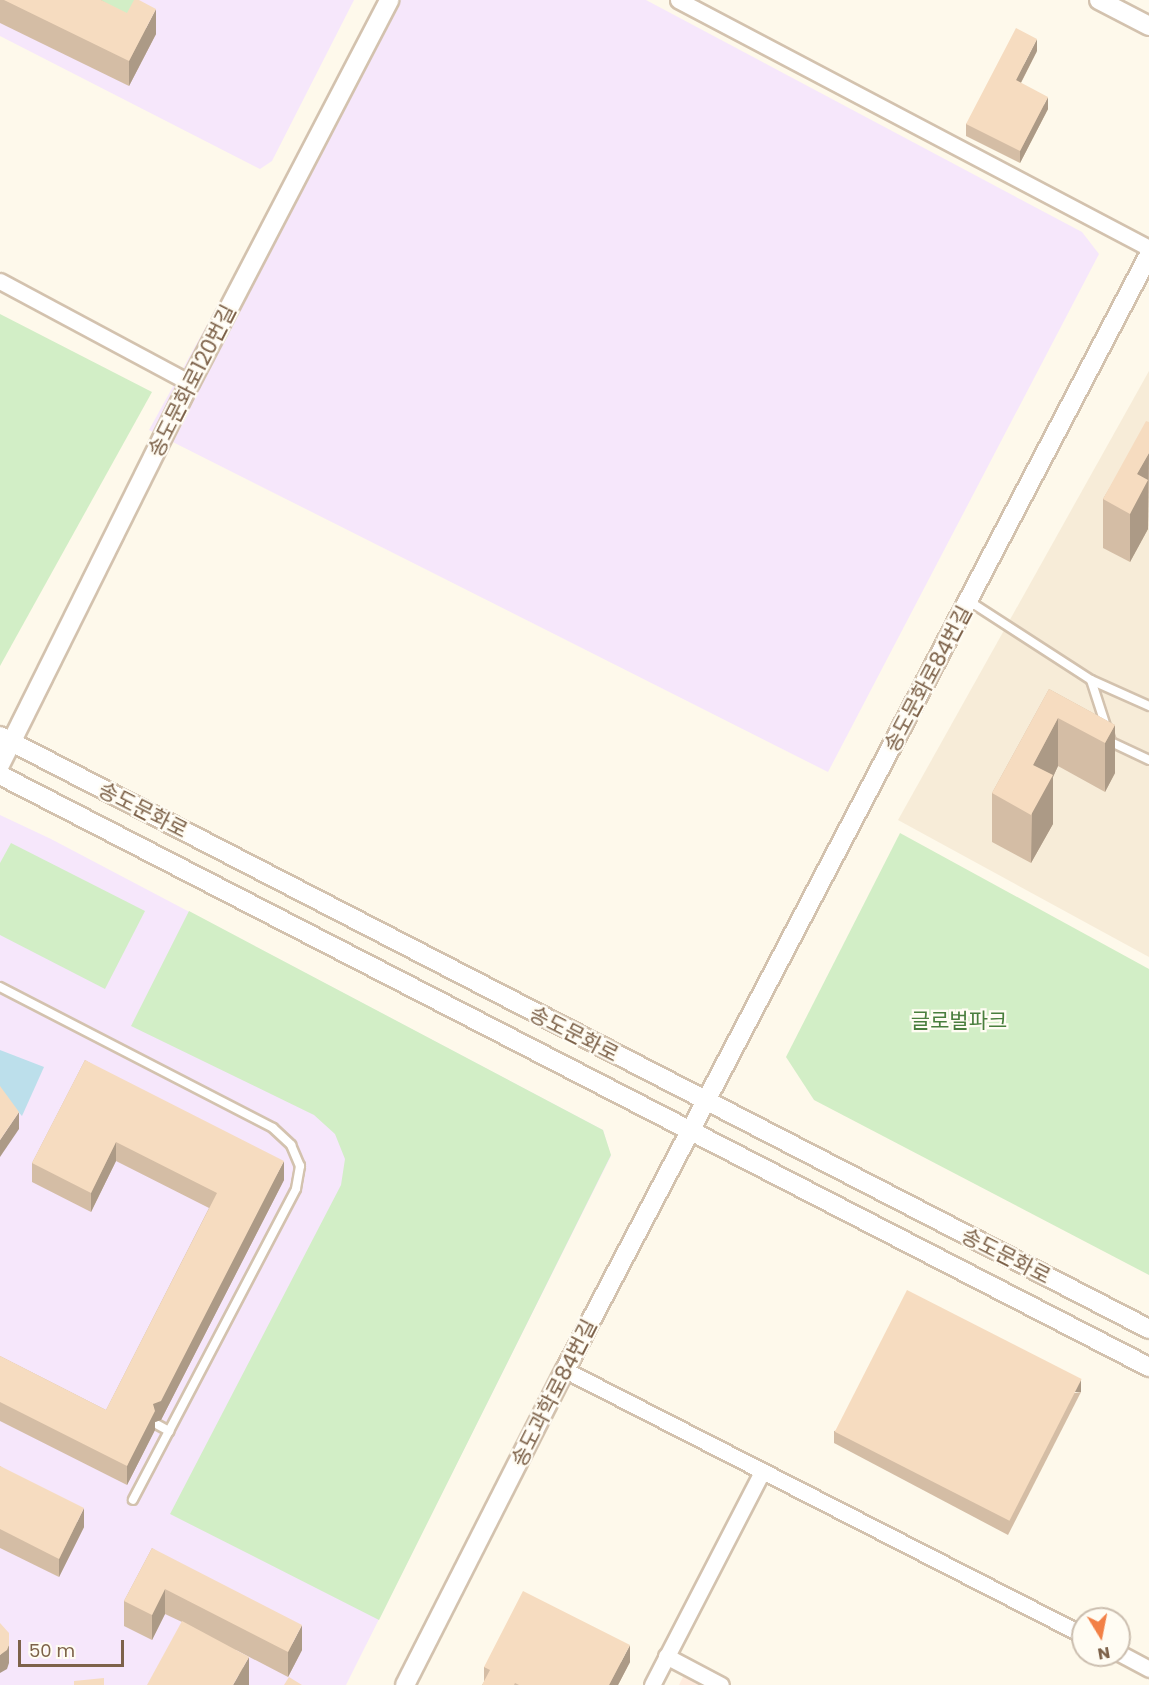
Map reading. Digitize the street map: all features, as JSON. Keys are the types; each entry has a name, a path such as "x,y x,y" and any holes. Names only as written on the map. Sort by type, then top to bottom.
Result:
{"street":[{"name":"송도문화로120번길","path":"0,765 6,739 389,0"},
{"path":"678,0 1149,248"},
{"path":"1099,0 1149,26"},
{"name":"송도문화로84번길","path":"707,1103 1149,255"},
{"path":"0,281 190,383"},
{"name":"송도문화로","path":"6,739 707,1103 1149,1329"},
{"name":"송도문화로","path":"0,775 1149,1367"},
{"name":"송도과학로84번길","path":"405,1685 565,1370 707,1103"},
{"path":"565,1370 1071,1629"},
{"path":"652,1685 762,1472"},
{"path":"666,1656 721,1685"},
{"path":"1131,1659 1149,1669"}],"lane":[{"path":"969,601 1091,680 1149,706"},
{"path":"1091,680 1112,742 1149,760"},
{"path":"0,987 273,1128 291,1146 300,1166 296,1189 134,1500"},
{"path":"158,1425 169,1431"}],"shaded area":[{"path":"0,0 354,0 272,161 260,169 0,36"},
{"path":"386,0 646,0 1082,232 1099,254 828,772 149,430"},
{"path":"1149,371 1149,957 898,820"},
{"path":"0,815 51,839 603,1130 611,1156 346,1685 0,1685"},
{"path":"687,1669 717,1685 679,1685"}],"green space":[{"path":"79,0 135,0 122,23"},
{"path":"0,314 152,392 0,666"},
{"name":"글로벌파크","path":"900,833 1149,969 1149,1275 814,1100 786,1057"},
{"path":"11,843 145,911 105,989 0,935 0,863"},
{"path":"189,911 603,1130 611,1155 379,1620 170,1514 341,1185 345,1159 335,1134 314,1115 131,1026"}],"water":[{"path":"0,1050 44,1067 22,1116 0,1092"}],"building":[{"path":"4,0 101,0 127,13 134,0 139,0 156,9 129,61"},
{"path":"1016,28 1037,39 1016,80 1048,97 1020,151 966,124"},
{"path":"1146,421 1149,422 1149,453 1137,474 1148,480 1130,514 1103,499"},
{"path":"1049,689 1115,725 1105,743 1058,718 1033,765 1053,775 1031,815 992,793"},
{"path":"85,1060 284,1161 161,1401 153,1404 155,1411 127,1466 0,1402 0,1356 106,1410 217,1193 116,1142 91,1193 32,1163"},
{"path":"0,1086 19,1112 0,1140"},
{"path":"907,1290 1082,1379 1009,1521 835,1432"},
{"path":"0,1466 84,1508 59,1559 0,1529"},
{"path":"152,1548 302,1625 288,1652 165,1589 152,1615 124,1601"},
{"path":"523,1591 630,1645 609,1685 519,1685 515,1683 514,1685 482,1685 490,1670 484,1667"},
{"path":"182,1621 249,1657 233,1685 147,1685"},
{"path":"0,1623 9,1633 9,1645 7,1650 0,1655"},
{"path":"289,1677 302,1685 284,1685"},
{"path":"104,1678 104,1685 74,1685 74,1681"}]}
